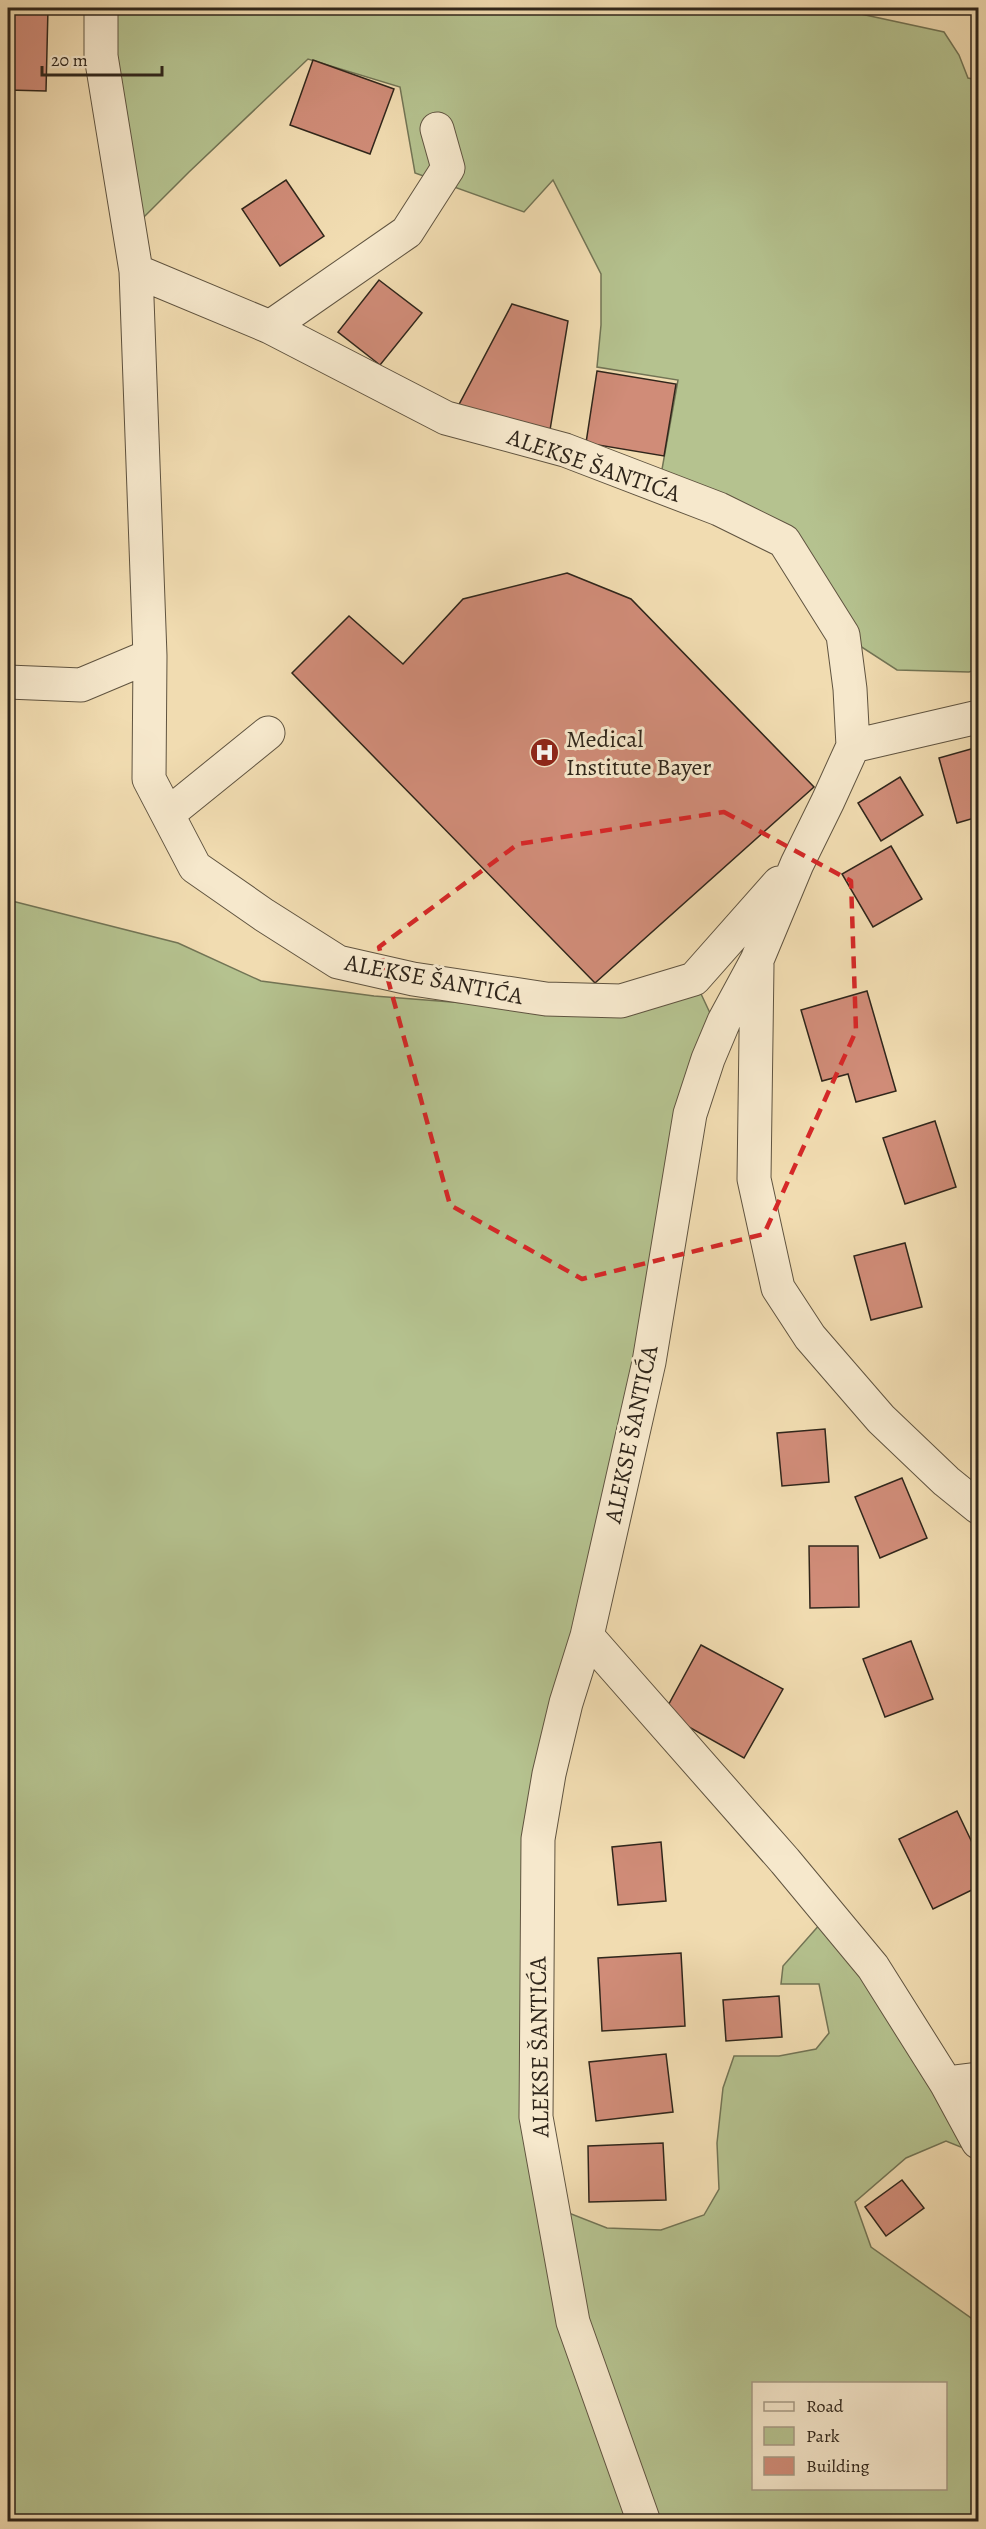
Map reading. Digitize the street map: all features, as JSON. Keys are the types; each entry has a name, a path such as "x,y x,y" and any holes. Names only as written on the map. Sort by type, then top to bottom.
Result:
{"street":[{"name":"ALEKSE ŠANTIĆA","path":"101,8 101,56 136,270 150,656 149,779 195,867 338,962 413,979 546,999 621,1001 694,979 797,864"},
{"path":"270,327 407,232 448,168 437,129"},
{"name":"ALEKSE ŠANTIĆA","path":"136,270 270,327 446,418 565,450 719,509 784,541 843,635 850,689 853,746 797,864 757,960 724,1021 708,1059 690,1114 649,1362 587,1636 566,1703 549,1774 538,1839 536,2117 573,2322 644,2522"},
{"path":"8,682 81,685 150,656"},
{"path":"853,746 978,717"},
{"path":"168,814 268,733"},
{"name":"ALEKSE ŠANTIĆA","path":"757,960 754,1179 778,1288 810,1337 881,1419 946,1481 978,1507"},
{"path":"587,1636 785,1861 873,1967 946,2083 978,2142"},
{"path":"946,2083 978,2079"}],"highlighted area":[{"path":"724,812 851,881 856,1031 764,1234 582,1279 450,1205 379,947 518,844"}],"green space":[{"path":"101,8 833,8 944,32 959,55 968,78 978,80 978,669 969,672 897,670 843,635 784,541 659,486 678,380 597,367 601,325 601,274 553,180 524,212 415,173 400,87 308,59 129,232"},
{"path":"8,900 178,943 261,981 374,996 542,1009 694,979 710,1013 549,1774 536,2117 561,2210 607,2228 661,2230 704,2215 719,2189 717,2143 723,2088 734,2056 779,2056 816,2049 829,2033 819,1984 781,1984 783,1966 829,1914 978,2154 946,2141 906,2158 855,2202 871,2247 978,2323 978,2521 8,2522"}],"building":[{"path":"8,8 48,8 46,91 8,90"},
{"path":"313,60 394,89 370,154 290,125"},
{"path":"286,180 324,236 280,266 242,209"},
{"path":"379,280 422,313 380,365 338,332"},
{"path":"512,304 568,321 550,430 454,414"},
{"path":"597,371 676,384 664,456 586,443"},
{"path":"567,573 631,599 814,787 595,983 292,673 349,616 403,664 463,599"},
{"path":"978,747 978,817 957,823 939,758"},
{"path":"900,777 923,815 881,841 858,803"},
{"path":"891,846 922,899 873,927 842,874"},
{"path":"867,991 896,1091 856,1102 848,1074 822,1081 801,1010"},
{"path":"935,1121 956,1187 905,1204 883,1138"},
{"path":"905,1243 922,1307 871,1320 854,1256"},
{"path":"825,1429 829,1482 782,1486 777,1433"},
{"path":"902,1478 927,1538 880,1558 855,1497"},
{"path":"809,1546 858,1546 859,1607 810,1608"},
{"path":"911,1641 933,1699 885,1717 863,1659"},
{"path":"701,1645 783,1689 744,1758 664,1713"},
{"path":"957,1811 978,1855 978,1887 933,1909 899,1839"},
{"path":"661,1842 666,1901 618,1905 612,1847"},
{"path":"681,1953 685,2026 602,2031 598,1958"},
{"path":"779,1996 782,2037 726,2041 723,2000"},
{"path":"666,2054 673,2112 596,2121 589,2062"},
{"path":"663,2143 666,2200 589,2202 588,2146"},
{"path":"902,2180 924,2208 886,2236 865,2207"}],"place":[{"name":"Medical Institute Bayer","path":"545,753"}]}
